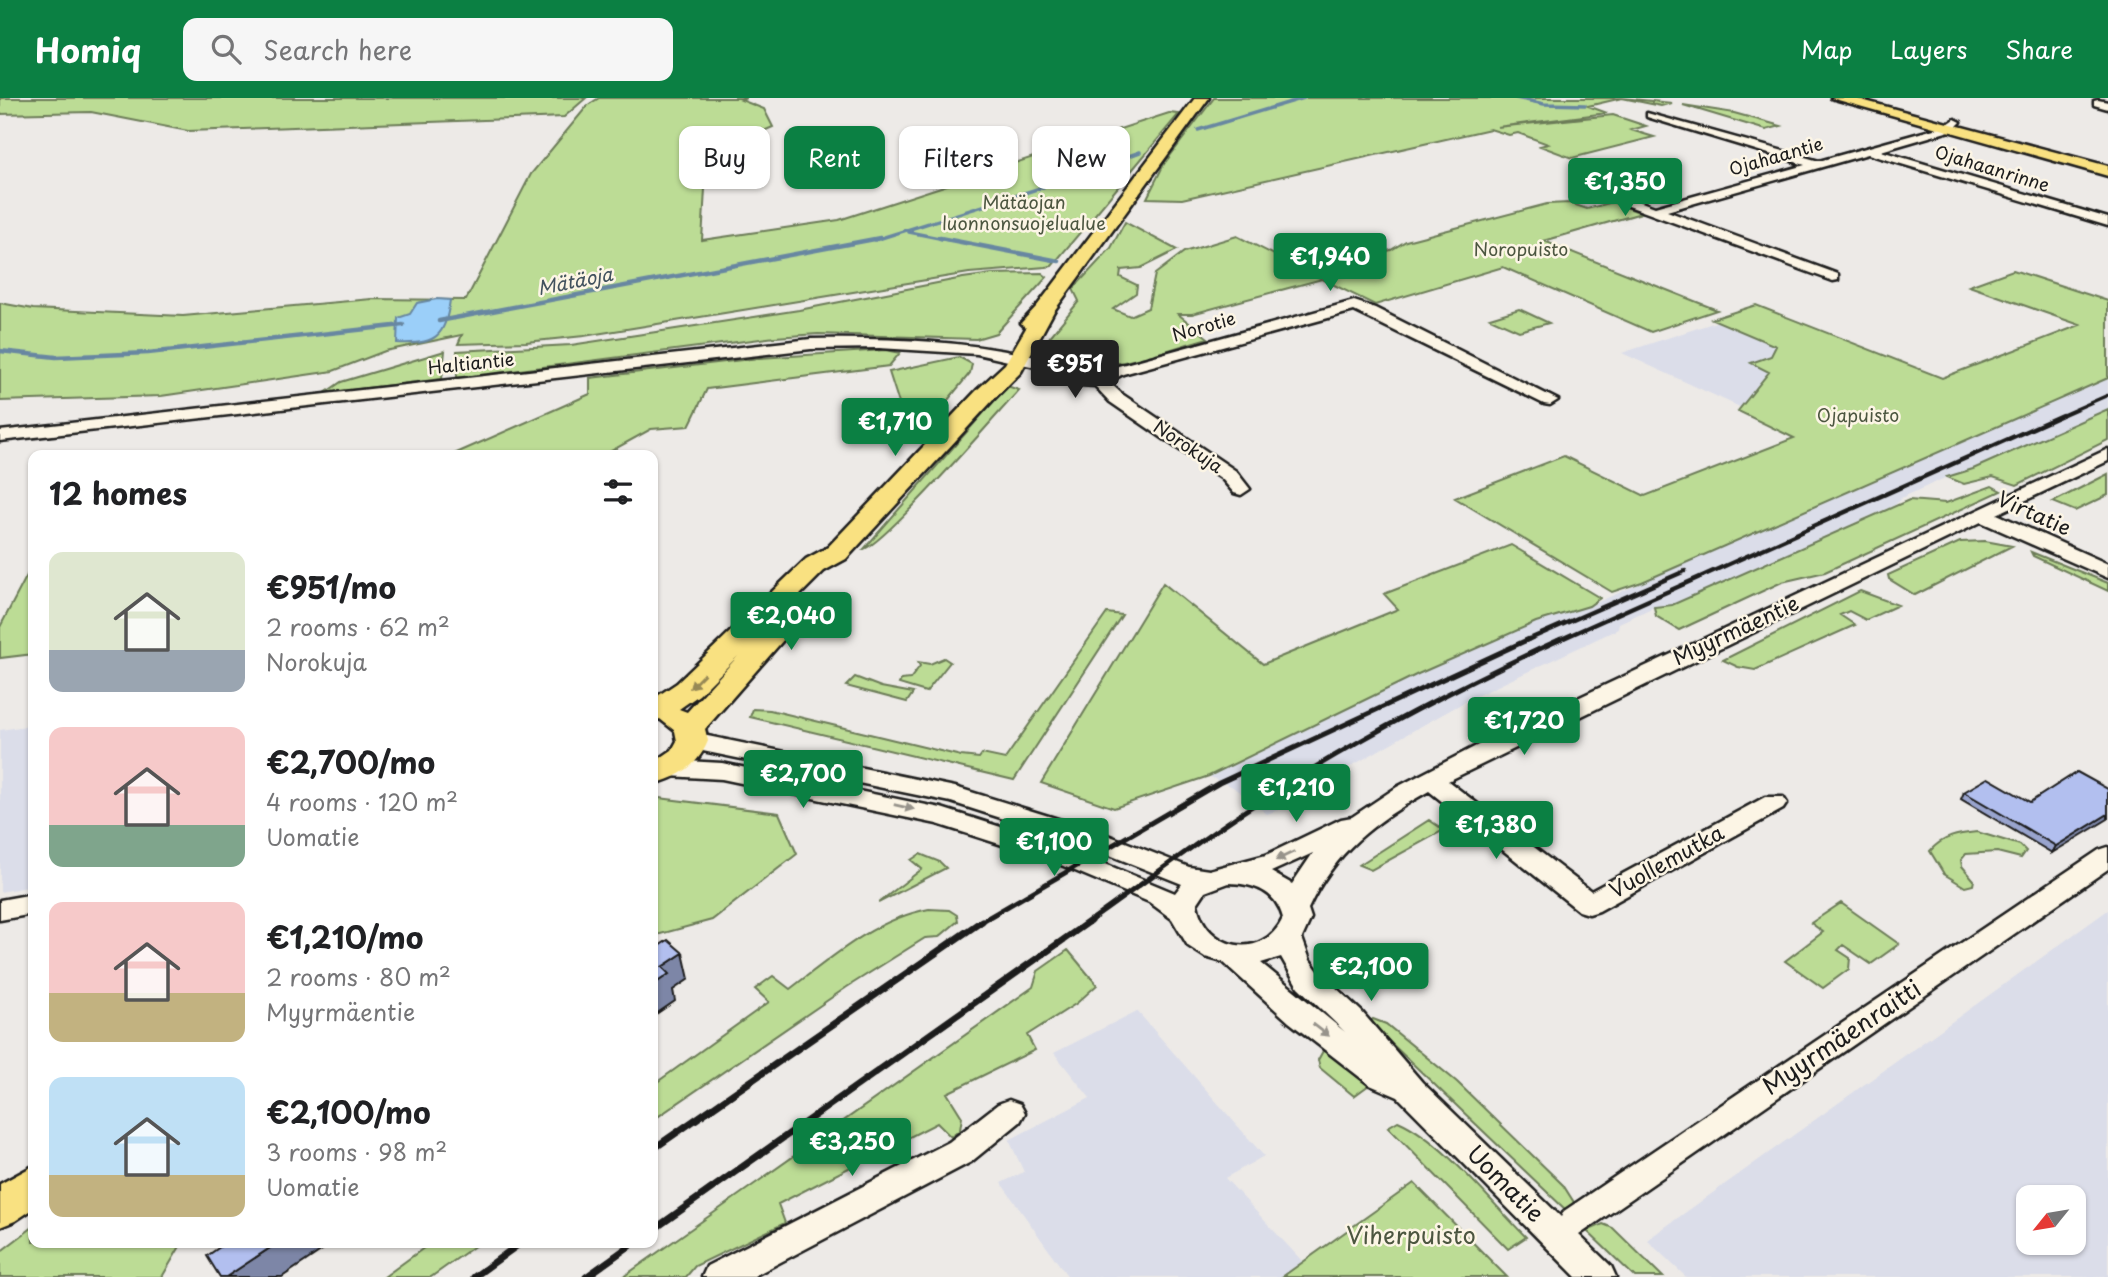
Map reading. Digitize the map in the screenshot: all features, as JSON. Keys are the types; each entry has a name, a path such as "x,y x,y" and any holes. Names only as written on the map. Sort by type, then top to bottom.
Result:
{"main road":[{"path":"658,710 688,690 815,565 837,553 986,394 998,387 1006,361 1202,98"},
{"path":"1838,98 2108,164"},
{"path":"1865,98 1946,125 2108,171"},
{"path":"660,771 686,755 691,734 836,566 837,553"},
{"path":"658,714 675,718 691,734"},
{"path":"0,1208 28,1188"}],"street":[{"path":"1651,115 1816,164"},
{"name":"Ojahaantie","path":"1654,211 1946,125"},
{"name":"Ojahaanrinne","path":"1865,150 2108,222"},
{"path":"1609,194 1833,276"},
{"name":"Norotie","path":"1099,381 1117,371 1354,306 1370,311 1550,400"},
{"name":"Haltiantie","path":"0,436 811,344 879,343 946,348 1006,361"},
{"path":"1006,361 1072,381 1099,381"},
{"name":"Norokuja","path":"1099,381 1115,398 1229,475 1241,489"},
{"name":"Myyrmäentie","path":"1238,873 1275,861 1369,817 1492,747 2108,454"},
{"name":"Virtatie","path":"1980,514 2108,572"},
{"path":"691,734 955,795 1091,838 1185,876 1207,878 1238,873 1273,883 1289,896 1295,908 1297,918 1289,939 1262,954 1232,954 1213,948 1198,939 1187,926 1183,913 1188,893 1207,878"},
{"path":"660,771 722,771 875,800 951,819 1045,850 1158,895 1183,913"},
{"name":"Vuollemutka","path":"1431,780 1589,904 1774,803"},
{"name":"Myyrmäentie","path":"1295,908 1305,880 1314,867 1369,817"},
{"name":"Myyrmäenraitti","path":"1576,1221 2108,856"},
{"path":"0,910 28,905"},
{"name":"Uomatie","path":"1289,939 1297,964 1308,979 1352,1019 1411,1091 1600,1277"},
{"name":"Uomatie","path":"1232,954 1318,1028 1381,1076 1411,1091"},
{"path":"719,1277 960,1152 1009,1113"}],"shaded area":[{"path":"1722,320 1789,347 1742,408 1622,353"},
{"path":"2108,378 2108,409 1973,469 1947,477 1901,498 1895,505 1672,605 1654,607 1619,623 1618,629 1470,699 1407,734 1315,787 1299,802 1267,814 1233,787 1208,776 1418,674 1536,622 1589,606"},
{"path":"28,726 28,887 0,892 0,730"},
{"path":"2108,910 2108,1277 1686,1277 1647,1240"},
{"path":"1137,1011 1264,1156 1225,1178 1303,1262 1282,1277 1068,1277 1001,1183 1024,1172 1009,1140 1090,1098 1054,1053"}],"green space":[{"path":"0,98 586,98 564,117 188,131 91,112 0,114"},
{"name":"Mätäojan luonnonsuojelualue","path":"599,98 746,98 741,100 764,109 773,127 770,128 770,126 679,126 679,189 705,189 702,240 839,220 935,189 1018,189 1018,162 1032,157 1032,189 1116,189 1052,266 969,273 584,336 526,342 458,344 462,335 385,351 333,371 161,396 0,401 0,303 33,309 183,316 372,299 466,300 531,174 588,105"},
{"path":"1214,98 1622,98 1588,106 1607,113 1497,127 1613,115 1646,126 1631,130 1654,137 1572,158 1540,146 1548,144 1518,133 1509,135 1490,129 1182,199 1147,198 1164,164"},
{"path":"1622,98 1672,103 1661,106"},
{"path":"1683,105 1734,113 1781,126 1766,130"},
{"name":"Mätäojan luonnonsuojelualue","path":"1169,113 1179,114 1130,173 1129,126"},
{"name":"Noropuisto","path":"1613,202 1641,213 1544,241 1717,310 1651,332 1503,267 1375,305 1322,279 1359,269 1351,263 1353,260 1391,250 1406,241 1547,204 1570,203 1587,209"},
{"path":"1125,222 1177,250 1141,268 1121,270 1120,277 1137,285 1136,293 1113,309 1130,316 1148,308 1155,274 1184,252 1237,236 1322,279 1192,314 1178,314 1208,338 1147,357 1103,365 1082,365 1062,360 1044,351 1044,344 1079,301 1073,289 1111,248"},
{"name":"Ojapuisto","path":"2013,270 2108,301 2108,378 1642,582 1612,592 1455,498 1564,456 1645,496 1794,438 1738,411 1769,372 1751,363 1771,356 1776,346 1712,319 1756,305 1942,378 2080,325 1969,286"},
{"path":"1042,273 1047,277 996,333 976,339 818,334 775,337 457,378 457,351 571,345 799,310 963,278 992,274"},
{"path":"1519,309 1549,323 1519,331 1490,318"},
{"path":"885,350 900,353 889,366 707,389 689,426 651,429 613,450 463,450 590,394 590,378 759,358"},
{"path":"445,351 442,379 325,393 341,382"},
{"path":"959,357 972,364 970,373 930,422 911,427 905,422 889,372"},
{"path":"1007,386 1019,390 917,502 864,549"},
{"path":"2108,409 2108,440 2017,485 1993,477 1964,484 1947,477 1973,469"},
{"path":"2108,474 2108,495 2075,511 2053,502"},
{"path":"1992,486 2001,491 1825,572 1782,582 1679,630 1656,616 1654,607 1672,605 1909,500 1946,503"},
{"path":"1985,541 2012,546 1915,595 1889,579 1888,575 1960,542"},
{"path":"1511,545 1600,598 1589,606 1536,622 1418,674 1209,776 1114,808 1041,783 1163,583 1263,664 1398,609 1384,594"},
{"path":"2031,552 2108,583 2108,591 2033,556"},
{"path":"28,574 28,655 0,658 0,627"},
{"path":"1860,591 1898,605 1866,620 1849,611 1840,615 1855,625 1755,670 1738,667 1723,660"},
{"path":"1107,613 1122,615 1014,780 750,717 753,709 770,710 961,756 979,758 982,754 1005,759"},
{"path":"944,658 950,662 926,692 899,684 901,680 910,679 920,666 918,662 930,664"},
{"path":"855,677 881,687 913,693 907,702 846,686"},
{"path":"658,798 779,813 797,854 712,920 658,935"},
{"path":"1429,820 1444,830 1371,870 1359,865"},
{"path":"1977,832 2020,845 2026,851 2021,858 1997,852 1966,854 1961,860 1962,866 1974,880 1973,885 1965,887 1944,874 1930,851 1951,837"},
{"path":"920,854 940,862 946,868 878,903 922,869 911,860"},
{"path":"1841,903 1899,944 1871,964 1843,945 1838,950 1850,958 1849,969 1823,988 1785,961 1823,932 1811,923"},
{"path":"929,909 949,910 957,915 958,921 939,937 925,938 847,987 658,1117 658,1081 769,1002 755,989 773,976 790,989 872,930 909,914"},
{"path":"1068,950 1097,985 1077,1003 1027,1035 1035,1050 947,1093 962,1117 960,1130 951,1137 937,1123 778,1204 785,1223 695,1266 686,1277 623,1277 1033,987 1038,971"},
{"path":"1373,1019 1386,1024 1457,1082 1563,1185 1575,1204 1568,1212 1369,1022"},
{"path":"1324,1049 1369,1085 1354,1096 1320,1068 1318,1060"},
{"path":"1398,1121 1432,1142 1449,1157 1526,1237 1508,1249 1388,1127"},
{"name":"Viherpuisto","path":"1414,1183 1507,1277 1282,1277"},
{"path":"1603,1224 1613,1228 1663,1277 1635,1277 1587,1231"},
{"path":"28,1231 28,1248 179,1248 162,1277 0,1277 0,1252"},
{"path":"424,1248 472,1248 431,1277 384,1277"}],"water":[{"path":"437,299 450,300 445,323 436,336 421,342 397,343 398,318 410,314 417,303"}],"building":[{"path":"2077,772 2108,789 2108,814 2056,846 1964,792 1988,778 2030,802"},
{"path":"668,940 683,953 662,967 669,974 658,982 658,946"},
{"path":"218,1248 270,1248 226,1277 220,1277 207,1256"}],"waterway":[{"name":"Mätäoja","path":"1198,130 1304,98"},
{"path":"1516,98 1544,104 1585,105"},
{"name":"Mätäoja","path":"875,240 1037,189 1140,152"},
{"path":"909,232 949,240"},
{"name":"Mätäoja","path":"439,321 880,238"},
{"path":"940,238 1059,261"},
{"name":"Mätäoja","path":"0,351 56,357 148,353 403,325"}],"railway":[{"path":"2058,417 2108,395"},
{"path":"1557,641 2062,415"},
{"path":"1525,641 1685,571"},
{"path":"980,923 1219,783 1529,639"},
{"path":"1087,923 1214,832 1294,780 1406,716 1561,639"},
{"path":"658,1226 1090,921"},
{"path":"658,1146 980,923"},
{"path":"474,1277 514,1248"},
{"path":"586,1277 627,1248"}]}
